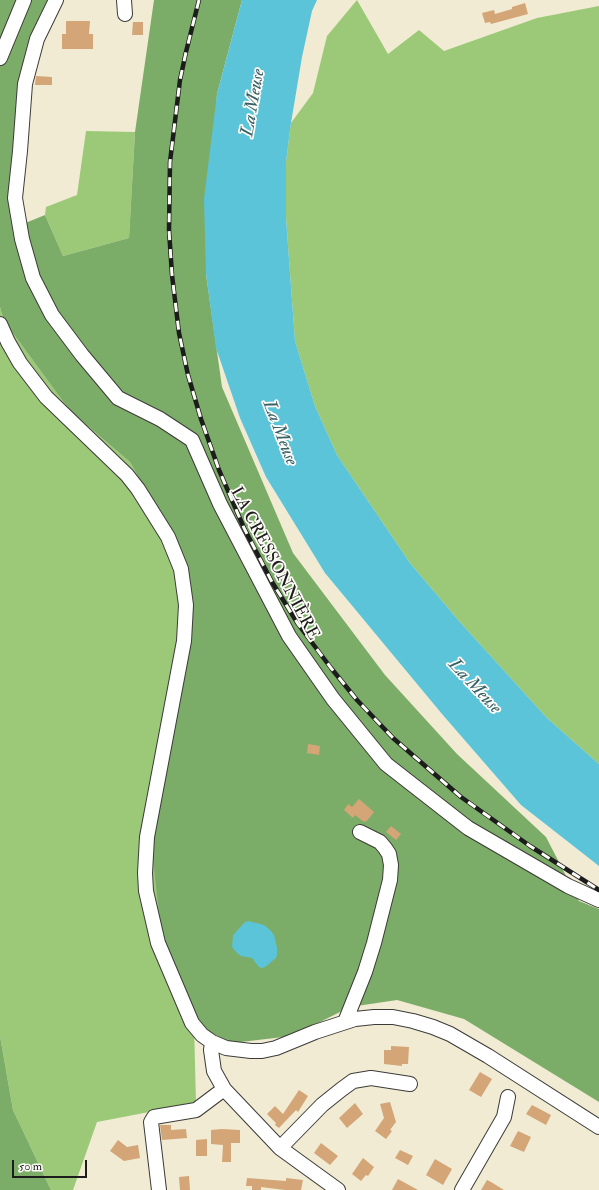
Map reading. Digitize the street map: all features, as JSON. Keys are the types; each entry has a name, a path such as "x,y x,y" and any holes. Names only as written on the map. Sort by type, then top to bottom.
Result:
{"street":[{"path":"2,52 24,0"},
{"name":"LA CRESSONNIÈRE","path":"56,0 37,39 25,84 15,198 22,239 33,278 52,314 82,355 118,398 160,419 192,440 220,504 289,636 334,698 386,764 468,828 568,886 599,900"},
{"path":"124,0 125,14"},
{"path":"0,324 20,363 46,397 127,474 168,537 181,569 186,605 184,641 147,837 145,873 146,891 158,943 192,1023 212,1042 226,1048 262,1051 276,1048 315,1032 355,1019 393,1017 432,1027 450,1034 488,1056 599,1127"},
{"path":"345,1022 365,972 390,880 389,854 380,842 360,832"},
{"path":"212,1042 211,1050 214,1071 224,1089 280,1148 338,1190"},
{"path":"280,1148 322,1105 353,1082 371,1078 410,1084"},
{"path":"159,1190 151,1122 154,1117 196,1110 224,1089"},
{"path":"462,1190 504,1117 508,1097"}],"green space":[{"path":"0,0 51,0 26,51 16,128 13,228 45,215 63,256 129,238 135,132 154,0 242,0 217,94 206,274 222,387 293,553 385,675 457,754 546,837 579,901 599,909 599,1102 464,1019 397,1000 350,1007 292,1036 232,1043 194,1024 163,950 152,850 167,753 192,636 177,548 130,462 70,411 4,321 0,307"},
{"path":"357,0 388,54 419,30 444,51 537,18 599,6 599,764 547,718 459,621 410,563 337,455 315,406 295,341 286,218 286,162 291,123 313,93 327,36"},
{"path":"86,131 135,132 129,238 63,256 45,215 46,207 77,195"},
{"path":"0,307 4,321 70,411 130,462 177,548 192,636 167,753 194,1024 196,1103 97,1122 73,1190 51,1190 13,1110 0,1036"},
{"path":"0,1036 13,1110 51,1190 0,1190"}],"water":[{"name":"La Meuse","path":"242,0 317,0 312,11 302,57 286,162 286,218 295,341 315,406 337,455 410,563 459,621 547,718 599,764 599,866 521,805 442,714 325,573 266,477 240,418 216,348 206,274 204,199 217,94"},
{"path":"248,921 264,925 274,935 277,948 276,958 262,968 259,967 252,958 241,956 232,947 233,936 244,923"}],"building":[{"path":"525,3 528,14 491,24 490,22 485,23 482,13 494,10 495,14"},
{"path":"66,21 90,21 89,34 93,34 93,49 62,49 62,34 66,34"},
{"path":"133,22 143,22 143,35 132,35"},
{"path":"36,76 52,77 52,85 35,85"},
{"path":"308,744 320,746 319,755 307,753"},
{"path":"359,799 374,812 366,822 355,815 353,818 344,810 348,804 352,807"},
{"path":"391,826 401,834 396,840 386,832"},
{"path":"391,1046 409,1047 408,1064 402,1064 402,1066 384,1064 384,1050 391,1050"},
{"path":"480,1072 492,1079 481,1097 469,1090"},
{"path":"299,1090 308,1096 298,1112 296,1110 279,1128 267,1114 275,1106 283,1114"},
{"path":"390,1102 396,1122 386,1139 375,1131 384,1118 380,1104"},
{"path":"355,1103 363,1114 347,1128 339,1118"},
{"path":"532,1105 551,1115 546,1125 526,1114"},
{"path":"160,1125 171,1125 171,1130 186,1129 187,1138 162,1140"},
{"path":"211,1130 240,1130 240,1143 231,1143 231,1162 222,1162 223,1145 211,1144"},
{"path":"518,1131 531,1137 524,1152 510,1146"},
{"path":"207,1139 207,1156 196,1156 196,1140"},
{"path":"118,1140 127,1147 138,1145 140,1158 124,1161 110,1151"},
{"path":"321,1143 338,1156 330,1165 314,1153"},
{"path":"400,1150 413,1156 408,1165 395,1158"},
{"path":"363,1158 374,1167 368,1176 366,1175 361,1181 352,1174"},
{"path":"435,1159 452,1169 443,1185 426,1175"},
{"path":"189,1176 190,1190 180,1190 179,1177"},
{"path":"247,1178 286,1181 286,1178 303,1180 301,1190 261,1187 261,1190 252,1190 252,1186 246,1186"},
{"path":"398,1179 418,1190 392,1190"},
{"path":"487,1180 491,1182 504,1190 481,1190"}],"railway":[{"path":"199,0 180,80 170,162 169,230 172,275 179,333 188,375 201,419 219,470 244,528 272,582 298,624 357,700 393,738 461,797 530,846 599,890"}]}
